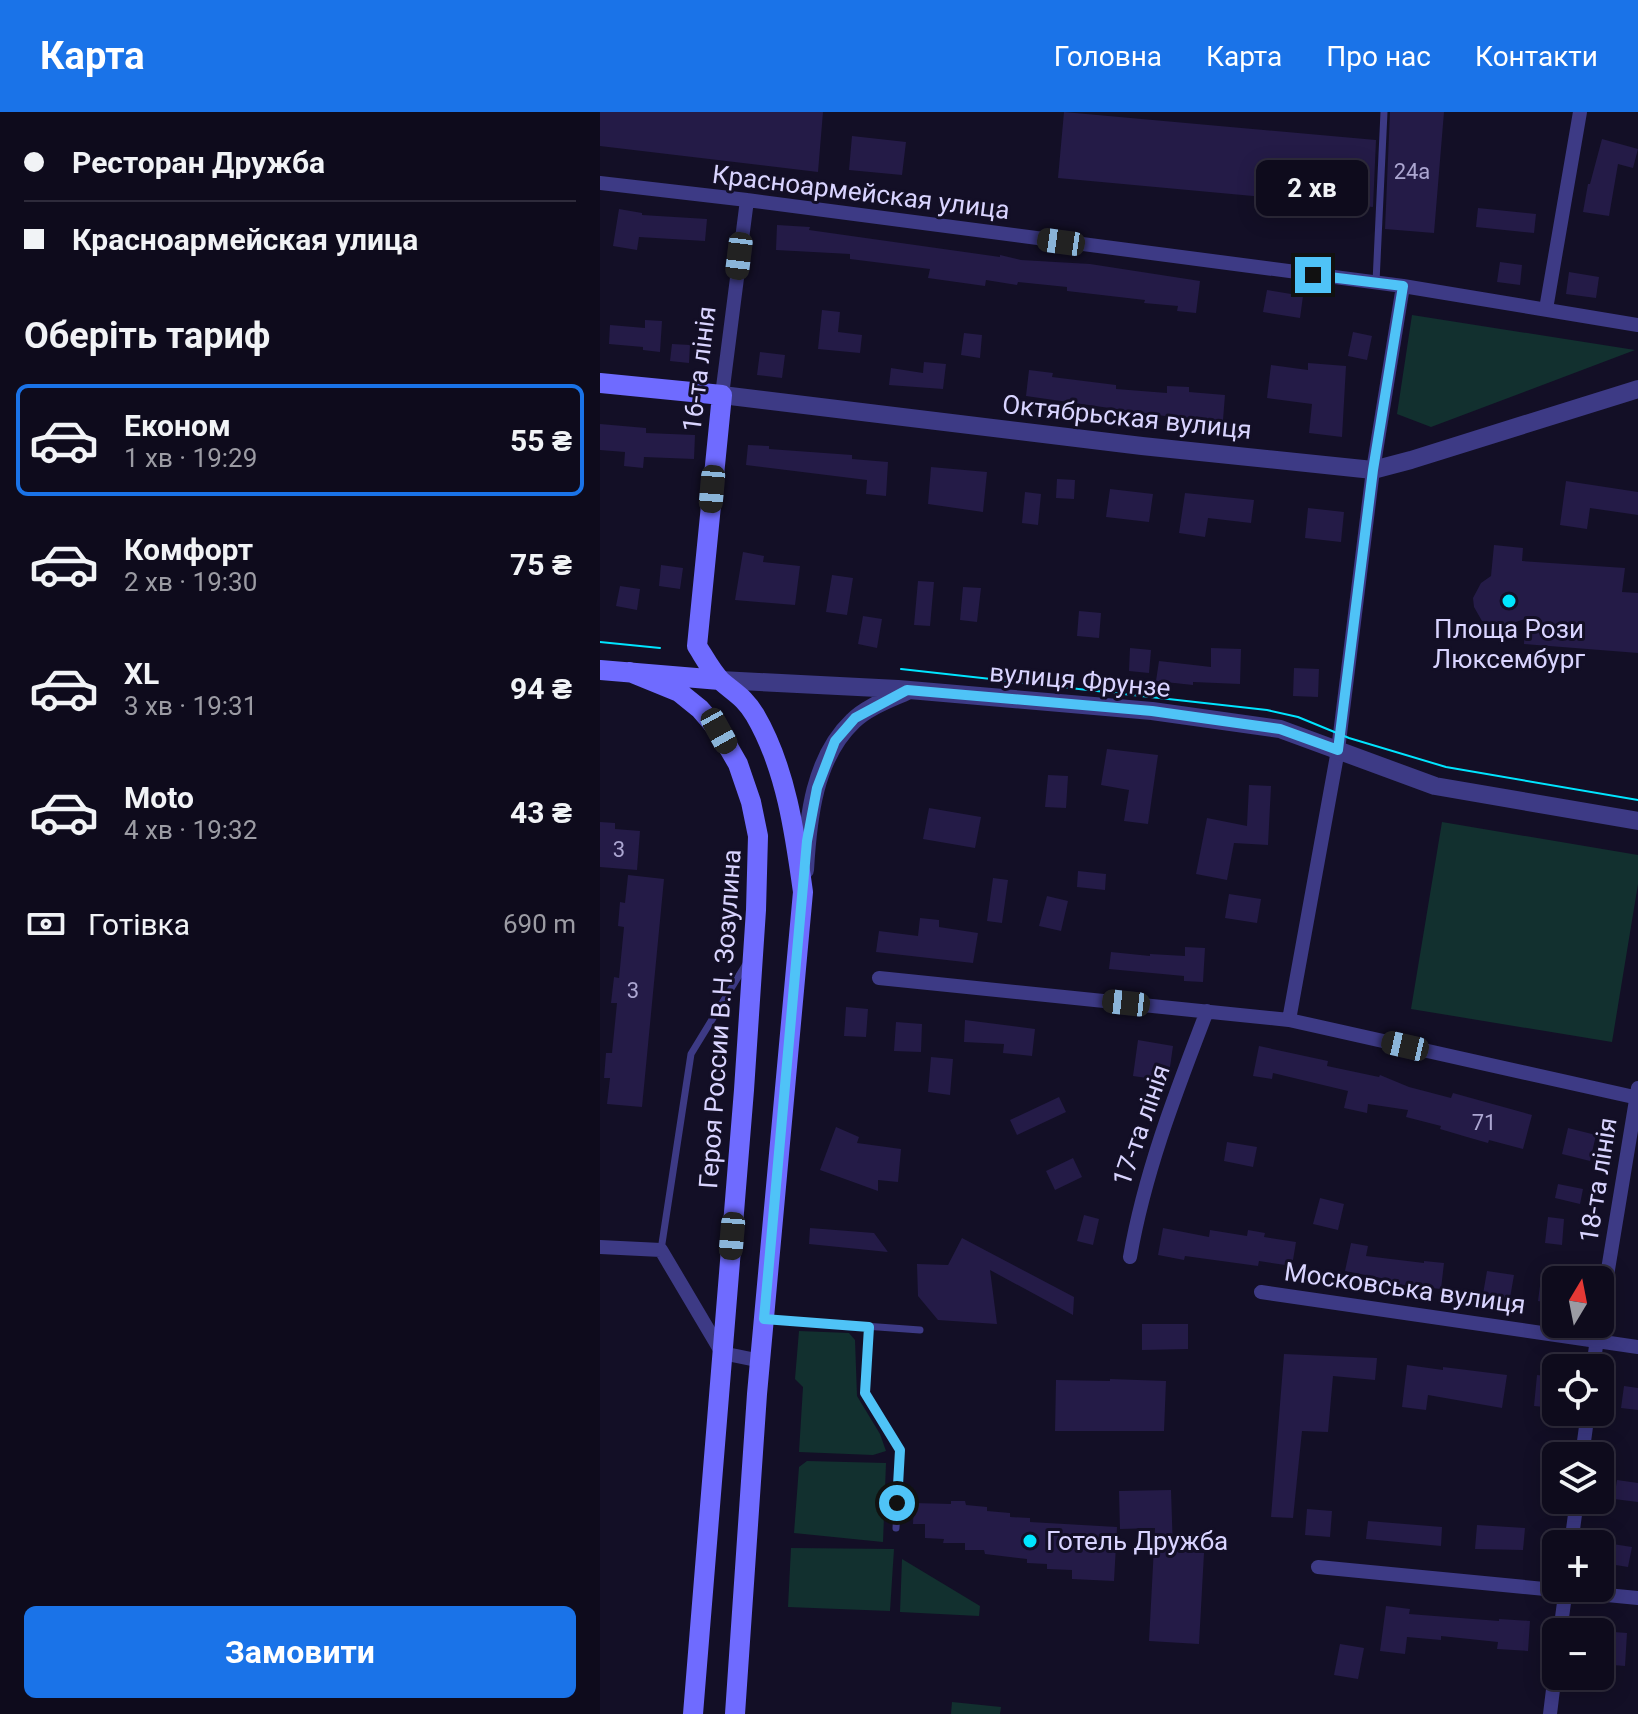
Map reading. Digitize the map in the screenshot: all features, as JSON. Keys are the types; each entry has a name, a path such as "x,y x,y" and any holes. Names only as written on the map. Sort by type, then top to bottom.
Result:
{"main road":[{"name":"Октябрьская вулиця","path":"600,383 722,395"},
{"name":"16-та лінія","path":"720,680 697,646 722,395"},
{"name":"вулиця Фрунзе","path":"600,670 720,680"},
{"name":"Героя России В.Н. Зозулина","path":"630,672 679,692 700,709 719,731 738,764 758,836 753,952 693,1714"},
{"path":"720,680 741,695 756,716 768,745 794,821 803,892 764,1319 735,1714"}],"street":[{"path":"1546,309 1580,112"},
{"name":"Красноармейская улица","path":"600,183 1403,286 1638,325"},
{"name":"16-та лінія","path":"722,395 747,200"},
{"path":"1289,1020 1338,750 1373,470 1403,286"},
{"name":"Октябрьская вулиця","path":"722,395 1142,446 1373,470 1638,389"},
{"name":"вулиця Фрунзе","path":"720,680 907,690 1152,711 1280,729 1435,786 1638,821"},
{"path":"803,892 812,805 822,770 835,741 855,718 907,690"},
{"path":"879,978 1289,1020 1637,1095"},
{"name":"17-та лінія","path":"1130,1257 1140,1203 1161,1130 1207,1011"},
{"name":"18-та лінія","path":"1609,1266 1637,1095"},
{"path":"600,1247 661,1250 722,1353 761,1361"},
{"name":"Московська вулиця","path":"1261,1292 1638,1347"},
{"name":"18-та лінія","path":"1595,1354 1597,1338"},
{"path":"1318,1567 1542,1588"},
{"path":"1614,1595 1638,1598"},
{"path":"1550,1714 1553,1690"}],"lane":[{"path":"1376,284 1384,112"},
{"path":"661,1250 691,1054 753,952"},
{"path":"764,1319 920,1330"},
{"path":"869,1327 865,1393 900,1450 896,1528"}],"green space":[{"path":"1412,315 1635,350 1431,427 1397,414"},
{"path":"1442,822 1638,855 1638,884 1612,1042 1411,1009"},
{"path":"799,1331 849,1333 855,1340 857,1396 880,1434 886,1451 873,1455 799,1452 803,1387 795,1379"},
{"path":"807,1461 886,1463 883,1542 794,1533 799,1467"},
{"path":"791,1548 894,1549 890,1611 788,1607"},
{"path":"902,1559 980,1606 979,1616 900,1612"},
{"path":"952,1702 1001,1707 1000,1714 951,1714"}],"building":[{"path":"600,112 823,112 818,172 600,146"},
{"path":"1064,112 1376,140 1373,207 1058,178"},
{"path":"1390,112 1444,112 1434,233 1385,229"},
{"path":"852,136 906,142 902,175 849,170"},
{"path":"1602,139 1638,149 1633,168 1618,164 1609,216 1583,212"},
{"path":"1478,208 1536,214 1534,233 1476,227"},
{"path":"619,209 642,215 707,219 705,241 639,237 637,250 613,246"},
{"path":"777,225 810,227 809,230 1021,260 1090,264 1200,281 1196,313 1177,311 1178,306 1144,303 1145,300 1067,291 1067,287 986,280 985,286 928,278 930,269 850,259 850,254 776,250"},
{"path":"1500,262 1522,265 1520,285 1497,282"},
{"path":"1569,272 1599,277 1596,298 1566,294"},
{"path":"1267,290 1303,296 1300,318 1263,312"},
{"path":"822,310 840,312 838,332 862,335 860,353 818,349"},
{"path":"645,320 662,321 660,352 609,344 610,325 645,328"},
{"path":"1353,332 1372,336 1367,360 1348,356"},
{"path":"964,333 982,335 980,358 961,355"},
{"path":"672,344 690,345 689,363 670,361"},
{"path":"760,352 785,355 782,378 757,375"},
{"path":"924,362 946,364 943,389 889,385 891,368 923,373"},
{"path":"1308,363 1346,366 1342,437 1309,433 1312,404 1267,398 1271,365 1308,370"},
{"path":"1029,370 1053,373 1052,377 1116,385 1116,389 1167,393 1167,386 1189,387 1189,392 1225,395 1223,420 1165,416 1026,396"},
{"path":"600,424 646,428 646,433 695,435 694,459 644,457 643,468 624,466 625,452 600,450"},
{"path":"748,445 852,455 852,459 888,462 886,496 866,494 867,480 746,465"},
{"path":"931,467 987,472 983,512 928,504"},
{"path":"1057,479 1075,480 1074,499 1056,498"},
{"path":"1566,481 1638,492 1638,515 1590,508 1587,529 1560,525"},
{"path":"1110,489 1153,494 1149,522 1106,517"},
{"path":"1025,492 1041,494 1038,525 1022,523"},
{"path":"1185,493 1254,500 1251,523 1208,518 1205,537 1179,533"},
{"path":"1308,508 1344,512 1341,542 1305,538"},
{"path":"1494,545 1523,548 1522,561 1625,568 1622,592 1638,593 1638,653 1524,644 1525,619 1497,628 1482,621 1473,598 1481,583 1491,576"},
{"path":"743,552 764,556 763,562 800,566 795,605 735,600"},
{"path":"661,565 683,568 680,589 659,586"},
{"path":"832,575 853,578 847,615 826,612"},
{"path":"918,581 934,582 930,626 914,625"},
{"path":"620,586 640,589 637,610 616,606"},
{"path":"963,587 981,588 977,622 960,620"},
{"path":"1079,611 1101,613 1099,638 1077,636"},
{"path":"863,616 882,619 877,648 858,644"},
{"path":"1130,648 1151,650 1149,673 1129,671"},
{"path":"1211,648 1241,649 1240,684 1193,682 1193,685 1156,681 1159,661 1211,667"},
{"path":"1294,668 1319,669 1318,697 1293,696"},
{"path":"1107,749 1158,755 1148,824 1124,821 1129,790 1101,785"},
{"path":"1048,775 1068,776 1066,808 1045,807"},
{"path":"1249,785 1271,786 1268,845 1234,843 1227,880 1196,874 1207,818 1247,826"},
{"path":"929,808 981,817 975,848 923,839"},
{"path":"600,822 615,823 615,829 640,831 637,870 600,867"},
{"path":"1078,871 1106,874 1105,890 1077,887"},
{"path":"628,875 664,879 642,1107 607,1104 610,1078 604,1078 606,1053 612,1053 617,1003 611,1003 614,977 619,978 624,927 618,926 620,902 625,903"},
{"path":"993,878 1008,880 1002,923 987,921"},
{"path":"1229,894 1261,899 1257,923 1225,918"},
{"path":"1047,896 1068,901 1061,931 1039,926"},
{"path":"920,918 939,920 939,927 978,933 973,963 876,952 879,931 918,936"},
{"path":"1185,947 1205,948 1203,982 1184,981 1184,976 1109,969 1111,952 1185,956"},
{"path":"846,1007 868,1009 866,1037 844,1036"},
{"path":"965,1020 1035,1029 1032,1056 1003,1053 1004,1044 964,1042"},
{"path":"896,1022 922,1024 921,1052 894,1051"},
{"path":"1138,1040 1173,1046 1168,1081 1133,1076"},
{"path":"1259,1046 1328,1061 1327,1066 1380,1075 1409,1087 1451,1098 1453,1093 1532,1115 1523,1149 1440,1129 1441,1126 1406,1117 1408,1110 1368,1104 1367,1113 1344,1108 1348,1091 1273,1073 1272,1079 1253,1076"},
{"path":"931,1057 953,1059 950,1095 928,1092"},
{"path":"1059,1097 1066,1112 1017,1135 1010,1120"},
{"path":"836,1127 859,1137 857,1143 901,1149 898,1182 878,1180 878,1191 820,1170"},
{"path":"1568,1128 1596,1135 1590,1161 1562,1154"},
{"path":"1227,1142 1257,1147 1253,1167 1224,1161"},
{"path":"1073,1158 1082,1177 1055,1190 1046,1171"},
{"path":"1558,1184 1583,1189 1580,1204 1555,1198"},
{"path":"1320,1198 1344,1204 1338,1230 1313,1224"},
{"path":"1084,1215 1099,1219 1093,1245 1077,1241"},
{"path":"1548,1217 1564,1219 1562,1245 1545,1243"},
{"path":"810,1228 874,1233 888,1252 809,1244"},
{"path":"1163,1228 1209,1237 1210,1230 1247,1236 1248,1230 1265,1233 1264,1237 1296,1242 1292,1266 1259,1261 1258,1266 1185,1256 1184,1260 1158,1255"},
{"path":"962,1238 1074,1297 1073,1315 990,1270 997,1324 938,1320 918,1296 917,1264 948,1265"},
{"path":"1351,1243 1368,1246 1366,1256 1444,1263 1441,1289 1386,1283 1386,1279 1345,1271"},
{"path":"1487,1271 1514,1275 1510,1298 1483,1294"},
{"path":"1541,1278 1542,1278 1542,1302 1538,1301"},
{"path":"1142,1324 1188,1324 1188,1349 1142,1350"},
{"path":"1284,1354 1377,1358 1375,1380 1333,1376 1328,1432 1302,1431 1293,1518 1271,1517"},
{"path":"1407,1365 1507,1375 1502,1408 1428,1395 1426,1410 1402,1407"},
{"path":"1537,1375 1542,1376 1542,1407 1534,1406"},
{"path":"1056,1380 1166,1381 1164,1431 1055,1431"},
{"path":"1624,1386 1638,1388 1638,1410 1621,1408"},
{"path":"1617,1480 1638,1483 1638,1502 1614,1499"},
{"path":"1171,1490 1173,1551 1204,1553 1199,1644 1149,1641 1155,1528 1120,1529 1119,1491"},
{"name":"Готель Дружба","path":"951,1501 965,1501 966,1505 987,1507 987,1511 1010,1513 1010,1517 1030,1518 1030,1522 1117,1527 1114,1581 1072,1579 1072,1570 1047,1569 1047,1564 1027,1563 1027,1559 985,1554 984,1550 965,1550 965,1543 943,1543 944,1539 925,1538 925,1524 913,1524 914,1503 951,1504"},
{"path":"1307,1509 1332,1511 1330,1537 1305,1535"},
{"path":"1368,1521 1442,1527 1441,1546 1366,1539"},
{"path":"1477,1525 1525,1528 1523,1550 1475,1549"},
{"path":"1614,1544 1632,1547 1628,1567 1614,1565"},
{"path":"1386,1606 1410,1609 1409,1614 1530,1621 1528,1651 1497,1649 1498,1642 1441,1636 1441,1640 1407,1637 1405,1654 1380,1651"},
{"path":"1614,1632 1627,1633 1625,1666 1614,1665"},
{"path":"1340,1644 1364,1648 1358,1679 1334,1675"}],"tram line":[{"path":"600,642 660,648"},
{"path":"901,669 1267,710 1298,717 1349,738 1446,767 1638,800"}],"place":[{"name":"Площа Рози Люксембург","path":"1509,601"},
{"name":"Готель Дружба","path":"1030,1541"}],"route":[{"path":"897,1503 900,1450 865,1393 869,1327 764,1319 807,841 812,805 822,770 835,741 855,718 907,690 1152,711 1280,729 1338,750 1373,470 1403,286 1313,275"}]}
